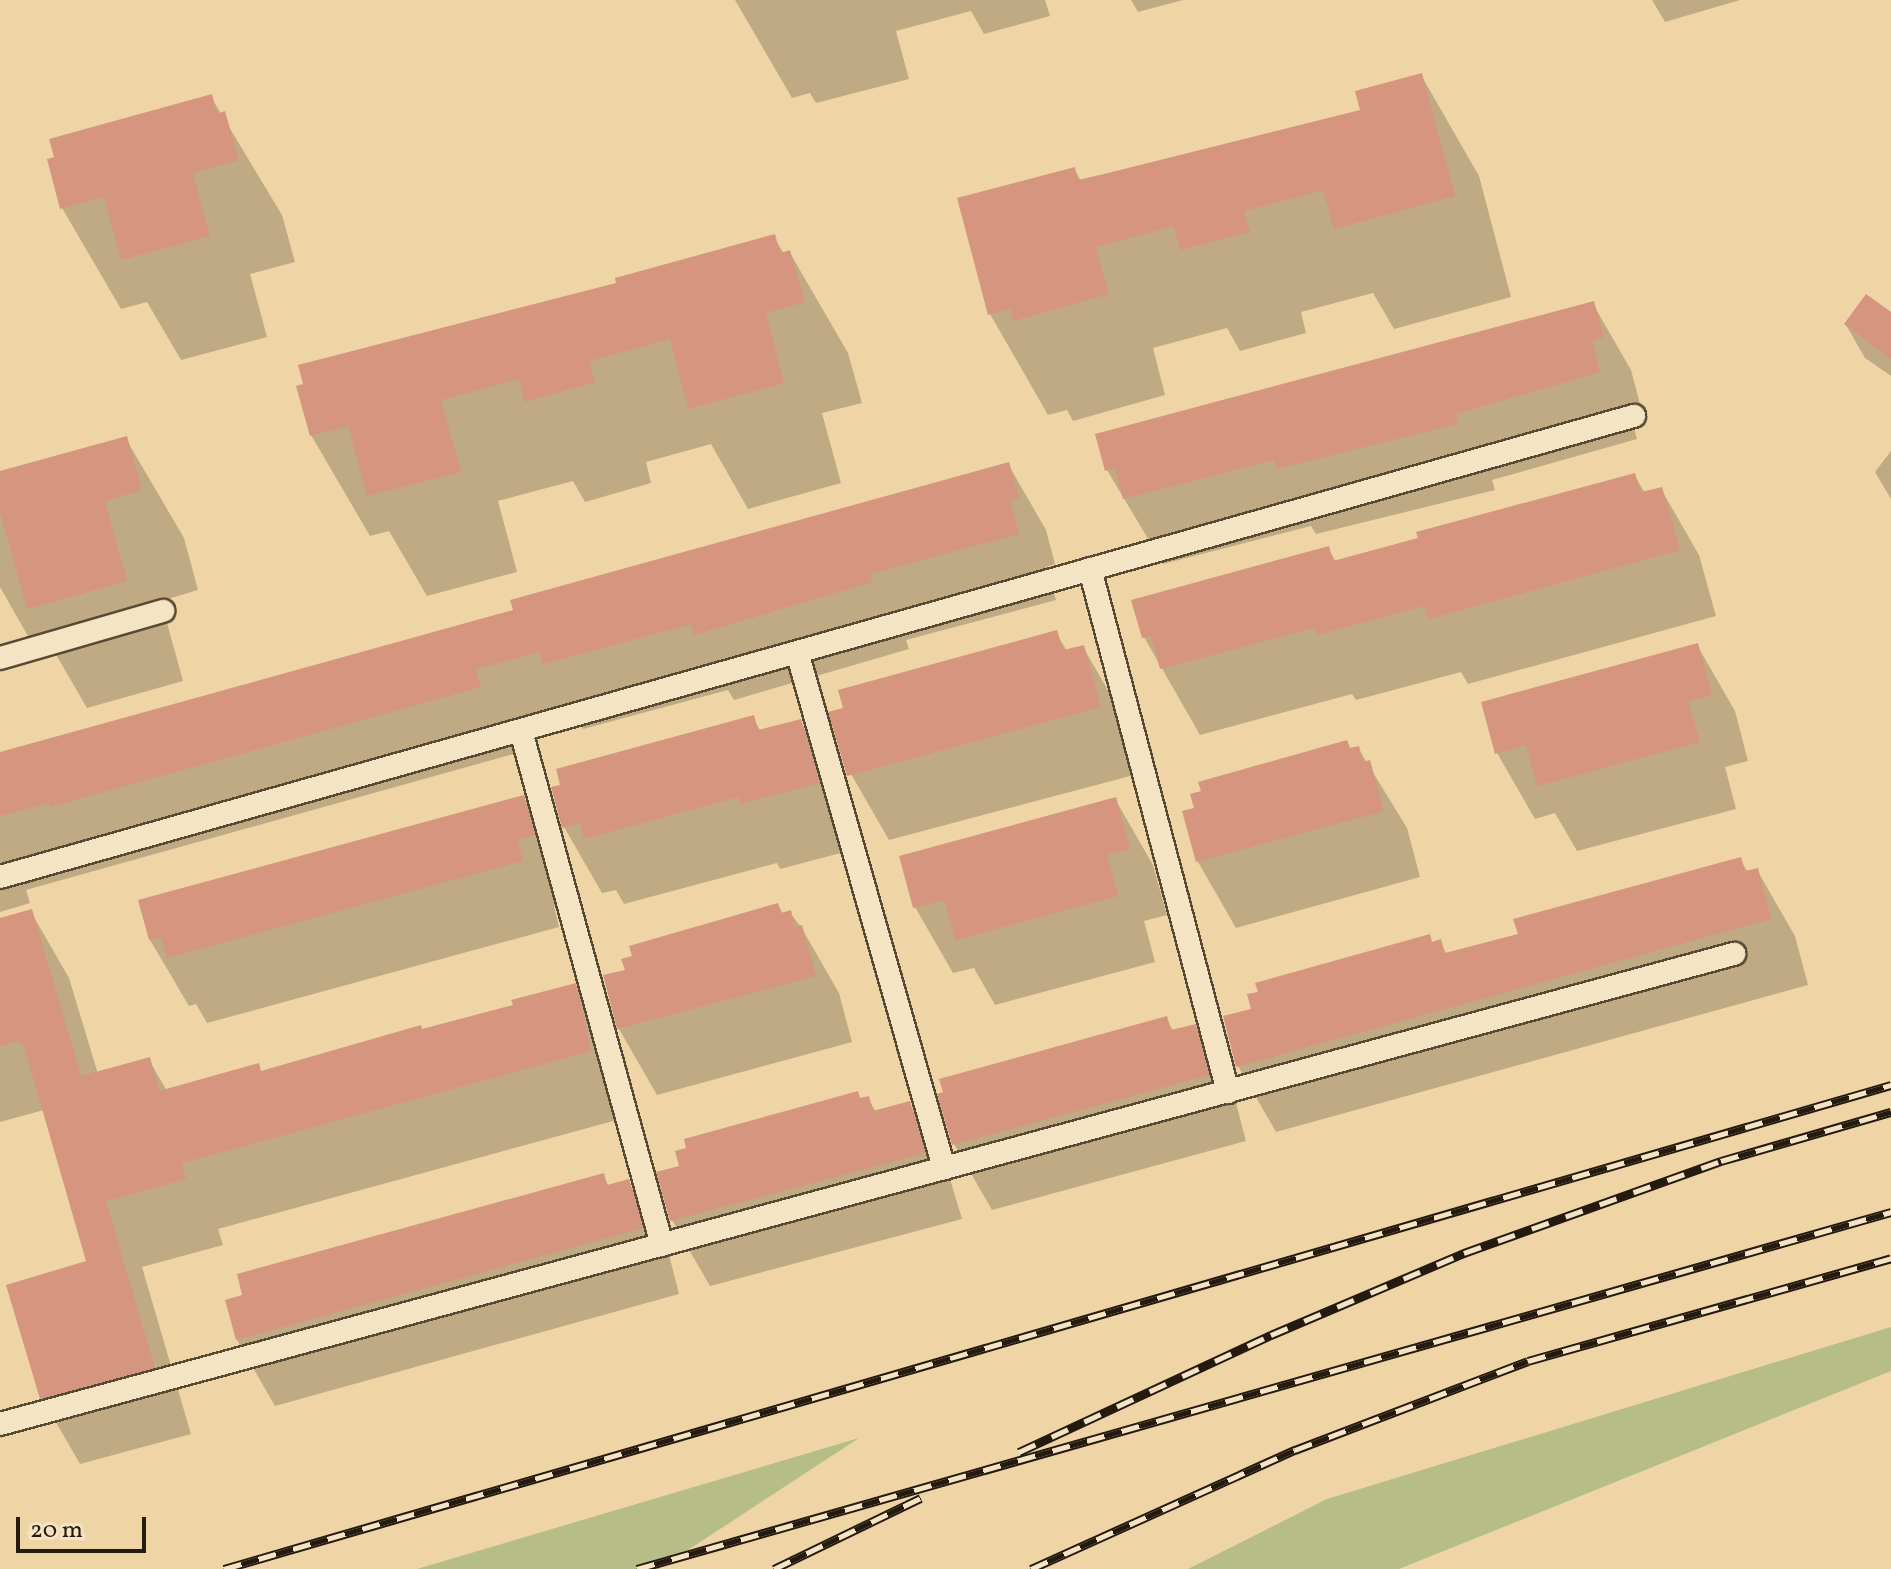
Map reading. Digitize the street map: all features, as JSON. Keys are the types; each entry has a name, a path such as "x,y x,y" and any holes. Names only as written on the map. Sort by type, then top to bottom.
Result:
{"lane":[{"path":"0,877 1634,416"},
{"path":"1090,569 1228,1092"},
{"path":"0,658 163,611"},
{"path":"797,652 944,1168"},
{"path":"521,731 662,1245"},
{"path":"0,1424 1734,954"}],"green space":[{"path":"1891,1327 1891,1371 1399,1569 1188,1569 1327,1499"},
{"path":"859,1438 659,1569 417,1569"}],"building":[{"path":"1422,73 1455,196 1334,229 1323,190 1244,211 1250,232 1180,250 1174,226 1096,247 1109,294 1013,321 1010,309 988,315 957,198 1075,167 1078,180 1360,110 1355,91"},
{"path":"212,94 217,114 225,111 239,160 193,173 210,236 121,260 104,197 60,209 47,159 54,157 49,139"},
{"path":"775,234 780,253 790,250 805,302 766,313 784,383 688,409 670,339 589,361 595,382 525,402 519,379 441,400 461,472 367,496 348,426 310,436 296,386 303,384 298,365 616,283 615,278"},
{"path":"1866,294 1891,312 1891,359 1844,324"},
{"path":"1594,301 1604,337 1592,341 1600,372 1456,414 1458,424 1276,469 1274,460 1123,499 1115,468 1105,471 1095,434"},
{"path":"127,436 142,490 105,501 127,581 27,609 0,512 0,471"},
{"path":"1009,462 1019,498 1010,500 1019,534 870,574 872,582 694,635 691,624 543,664 540,652 476,669 481,687 50,807 49,803 0,816 0,752 513,610 510,600"},
{"path":"1635,473 1641,492 1662,487 1680,550 1428,619 1424,606 1316,635 1314,628 1160,669 1151,636 1142,638 1131,600 1329,546 1333,561 1418,538 1416,532"},
{"path":"1057,630 1063,650 1084,645 1101,707 847,776 828,712 843,708 838,690"},
{"path":"1698,643 1712,695 1688,701 1700,742 1537,786 1526,745 1495,754 1481,702"},
{"path":"754,715 758,730 801,719 820,783 740,804 738,797 584,839 580,823 562,828 551,787 560,785 556,769"},
{"path":"1347,740 1350,748 1359,746 1363,762 1370,760 1384,811 1196,862 1182,811 1194,808 1190,794 1201,791 1198,782"},
{"path":"524,795 535,835 517,840 523,861 167,958 161,937 149,940 138,900"},
{"path":"1116,797 1130,849 1107,855 1118,896 955,940 944,900 913,908 899,856"},
{"path":"1741,857 1745,871 1758,868 1771,919 1236,1067 1223,1016 1251,1009 1247,994 1258,992 1255,983 1430,934 1432,942 1441,939 1445,953 1518,934 1513,919"},
{"path":"778,903 781,913 791,910 795,927 802,925 816,976 617,1029 603,975 625,970 621,959 632,956 629,946"},
{"path":"32,909 81,1076 150,1057 159,1091 259,1063 261,1071 421,1025 422,1029 513,1005 511,1000 576,983 591,1051 182,1163 186,1179 106,1201 155,1368 40,1399 6,1285 86,1261 23,1043 19,1044 18,1041 0,1046 0,918"},
{"path":"1167,1016 1171,1030 1196,1024 1209,1075 952,1145 937,1094 943,1092 939,1079"},
{"path":"858,1091 860,1098 869,1096 873,1111 910,1101 925,1153 670,1221 656,1172 679,1166 675,1151 686,1148 684,1139"},
{"path":"604,1173 607,1185 629,1179 643,1228 236,1340 225,1300 242,1295 237,1274"}],"railway":[{"path":"224,1569 1891,1085"},
{"path":"1019,1452 1271,1335 1464,1253 1721,1161 1891,1112"},
{"path":"637,1569 1891,1212"},
{"path":"1031,1569 1295,1450 1528,1361 1891,1258"},
{"path":"774,1569 921,1498"}]}
